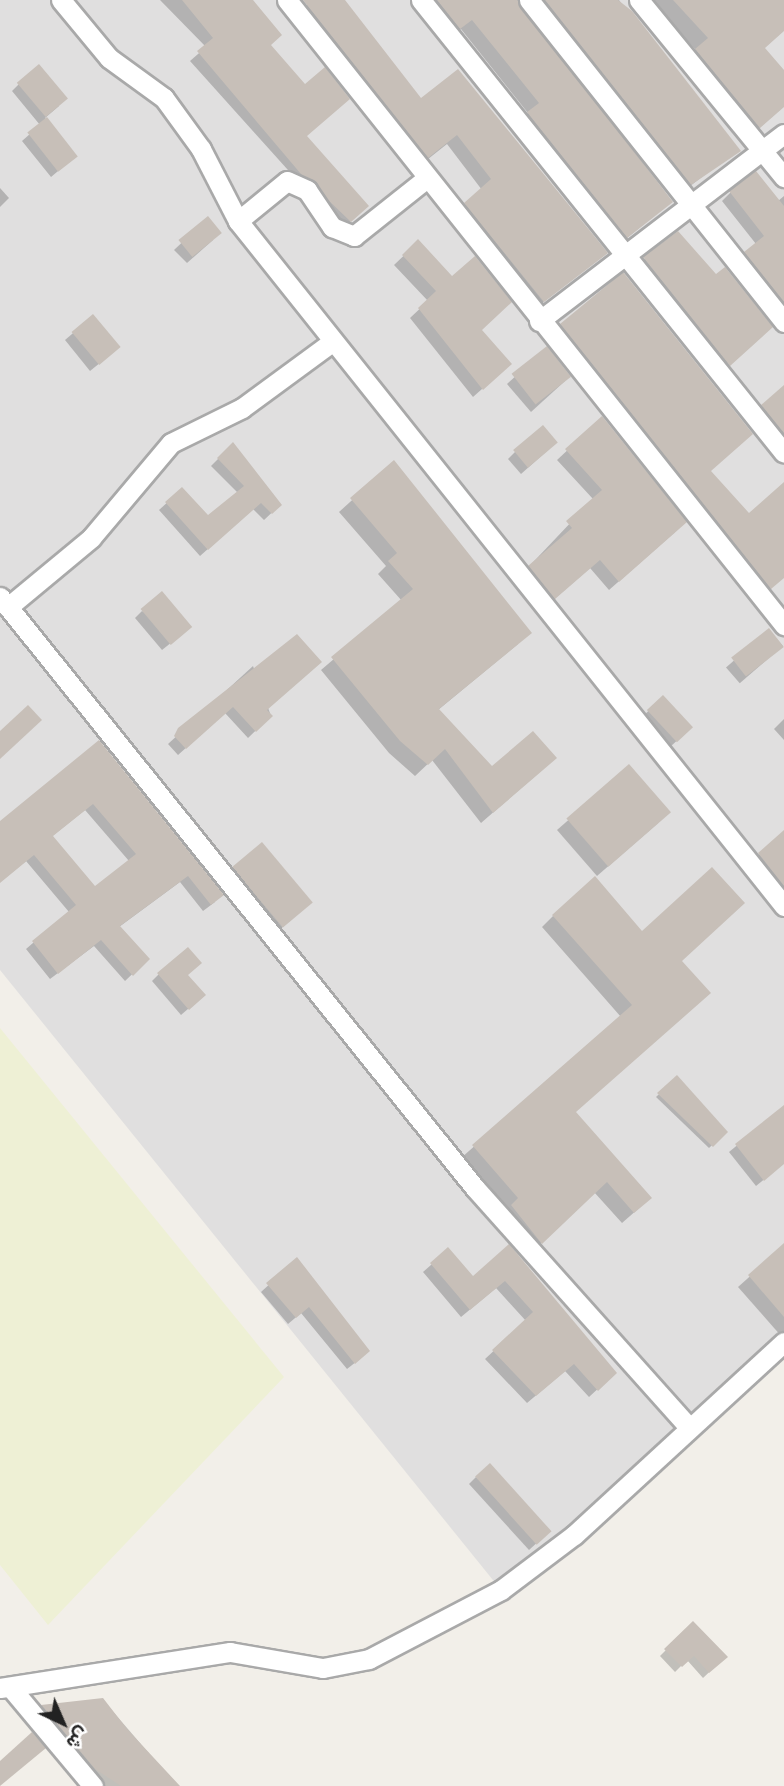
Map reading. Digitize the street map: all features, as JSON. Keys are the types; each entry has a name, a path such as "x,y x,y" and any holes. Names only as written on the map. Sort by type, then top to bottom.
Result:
{"street":[{"path":"61,0 109,58 164,98 201,149 238,221 784,906"},
{"path":"287,0 539,321 784,625"},
{"path":"421,0 784,453"},
{"path":"529,0 784,322"},
{"path":"639,0 784,177"},
{"path":"539,321 784,134"},
{"path":"238,221 287,181 307,190 332,227 354,236 427,178"},
{"path":"332,342 243,408 171,443 91,538 4,602 475,1188 687,1426"},
{"path":"6,1688 230,1652 323,1668 369,1659 501,1590 574,1535 687,1426 784,1342"},
{"path":"6,1688 93,1786"}],"shaded area":[{"path":"0,0 784,0 784,1342 501,1590 0,970"}],"green space":[{"path":"0,1028 284,1377 48,1625 0,1565"}],"building":[{"path":"182,0 253,0 282,35 271,45 305,84 325,67 350,99 307,136 369,206 351,222 301,174 197,51 213,38"},
{"path":"303,0 345,0 421,98 458,69 608,253 544,302 464,203 491,179 457,135 428,158"},
{"path":"437,0 517,0 673,202 627,238 527,112 539,103 472,20 460,29"},
{"path":"545,0 618,0 632,11 741,151 691,185"},
{"path":"673,0 784,0 784,31 765,48 784,70 784,107 760,128 695,49 708,38"},
{"path":"39,64 68,98 46,117 17,83"},
{"path":"47,117 78,156 58,172 27,132"},
{"path":"756,171 784,206 784,302 744,252 764,236 729,191"},
{"path":"208,216 222,233 192,257 178,240"},
{"path":"678,231 716,274 725,267 773,327 730,366 643,257"},
{"path":"418,239 452,276 475,256 512,302 482,330 512,364 483,390 418,308 436,291 402,255"},
{"path":"623,272 753,434 711,471 749,513 784,482 784,578 771,589 560,324"},
{"path":"93,314 121,347 99,365 72,332"},
{"path":"547,346 571,377 536,404 512,374"},
{"path":"784,385 784,433 761,405"},
{"path":"602,416 687,522 619,582 600,560 555,599 528,566 572,528 566,521 602,490 565,449"},
{"path":"543,425 558,443 528,468 513,450"},
{"path":"233,442 282,505 272,514 261,503 208,550 165,502 182,487 208,515 244,486 217,458"},
{"path":"394,460 532,633 439,709 492,766 533,731 557,758 493,813 445,749 428,765 400,741 331,657 413,589 388,561 397,553 350,498"},
{"path":"162,591 192,627 171,645 141,609"},
{"path":"769,628 784,647 746,676 731,658"},
{"path":"297,634 322,662 267,710 273,716 256,732 233,707 186,749 174,736 178,728"},
{"path":"663,695 693,727 677,742 647,710"},
{"path":"28,705 42,720 0,759 0,731"},
{"path":"99,740 224,895 211,905 188,876 120,926 150,959 133,976 101,940 58,974 32,941 76,905 34,855 0,883 0,821","holes":["93,804 136,854 95,886 53,836"]},
{"path":"629,764 671,812 608,867 566,818"},
{"path":"784,830 784,886 758,853"},
{"path":"262,842 313,903 283,928 232,867"},
{"path":"712,867 745,903 682,961 711,993 576,1112 652,1198 634,1213 607,1182 542,1244 511,1205 518,1198 472,1145 632,1005 552,915 595,876 642,931"},
{"path":"188,947 202,963 188,975 206,995 189,1010 157,973"},
{"path":"677,1075 728,1132 713,1147 657,1093"},
{"path":"784,1105 784,1164 764,1181 735,1144"},
{"path":"784,1243 784,1317 748,1275"},
{"path":"509,1244 617,1373 598,1391 574,1364 536,1396 492,1350 533,1312 505,1281 470,1310 430,1263 448,1247 473,1276"},
{"path":"297,1257 370,1351 355,1364 309,1307 296,1318 266,1283"},
{"path":"490,1463 552,1531 537,1545 475,1476"},
{"path":"693,1621 728,1657 709,1673 694,1656 682,1667 664,1649"},
{"path":"103,1698 127,1729 180,1786 121,1786 95,1769 41,1705"},
{"path":"32,1732 46,1748 0,1786 0,1761"}]}
